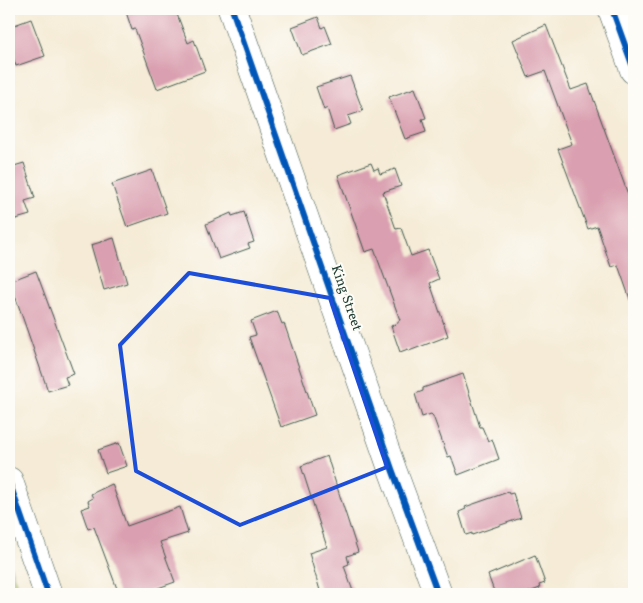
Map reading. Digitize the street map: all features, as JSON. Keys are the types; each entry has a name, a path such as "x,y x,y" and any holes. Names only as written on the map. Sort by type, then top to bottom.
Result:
{"street":[{"name":"King Street","path":"232,9 392,469 438,594"},
{"path":"612,9 634,70"},
{"path":"9,481 48,594"}],"highlighted area":[{"path":"189,273 330,298 387,467 240,525 136,471 120,345"}],"green space":[{"path":"9,562 20,594 9,594"}],"building":[{"path":"125,9 175,9 188,43 194,40 205,71 157,89 135,29 132,30"},
{"path":"318,17 322,28 325,26 332,44 302,55 292,27"},
{"path":"31,19 45,56 16,66 9,46 9,27"},
{"path":"546,25 571,90 588,84 634,211 634,301 631,302 618,265 611,267 597,226 588,229 558,149 572,144 545,71 528,77 513,40"},
{"path":"350,76 363,111 348,116 351,124 334,130 327,108 324,110 316,87"},
{"path":"415,88 426,118 422,119 426,132 405,139 389,97"},
{"path":"13,161 14,166 24,163 35,198 25,201 30,215 9,221 9,162"},
{"path":"371,163 374,170 378,168 380,174 395,169 401,186 383,192 396,229 401,228 411,256 428,250 439,279 430,283 448,336 409,351 408,349 400,352 391,326 400,320 374,249 365,252 338,175"},
{"path":"152,170 167,213 127,227 112,184"},
{"path":"244,212 254,242 248,244 250,248 219,259 206,224 231,213 232,216"},
{"path":"114,238 127,283 104,290 91,245"},
{"path":"36,271 74,374 65,377 68,385 48,391 10,281"},
{"path":"277,311 282,324 284,323 315,415 281,427 249,337 256,335 251,321"},
{"path":"463,374 480,427 482,427 488,441 492,439 499,459 458,475 451,456 448,457 433,416 431,414 422,417 415,394 423,391 423,388"},
{"path":"119,443 127,466 106,473 98,450"},
{"path":"327,456 358,552 347,556 349,564 344,566 354,594 321,594 309,553 327,547 301,466"},
{"path":"112,484 127,526 180,507 188,533 160,542 175,582 141,594 119,594 94,527 88,529 81,509 90,506 88,501 93,498 91,494"},
{"path":"508,492 509,494 513,493 521,518 472,535 472,533 466,535 459,512 466,509 465,507"},
{"path":"535,555 545,583 539,585 540,588 524,594 495,594 488,575"}],"cycle path":[{"path":"232,9 392,469 438,594"},
{"path":"612,9 634,70"},
{"path":"9,481 48,594"}]}
